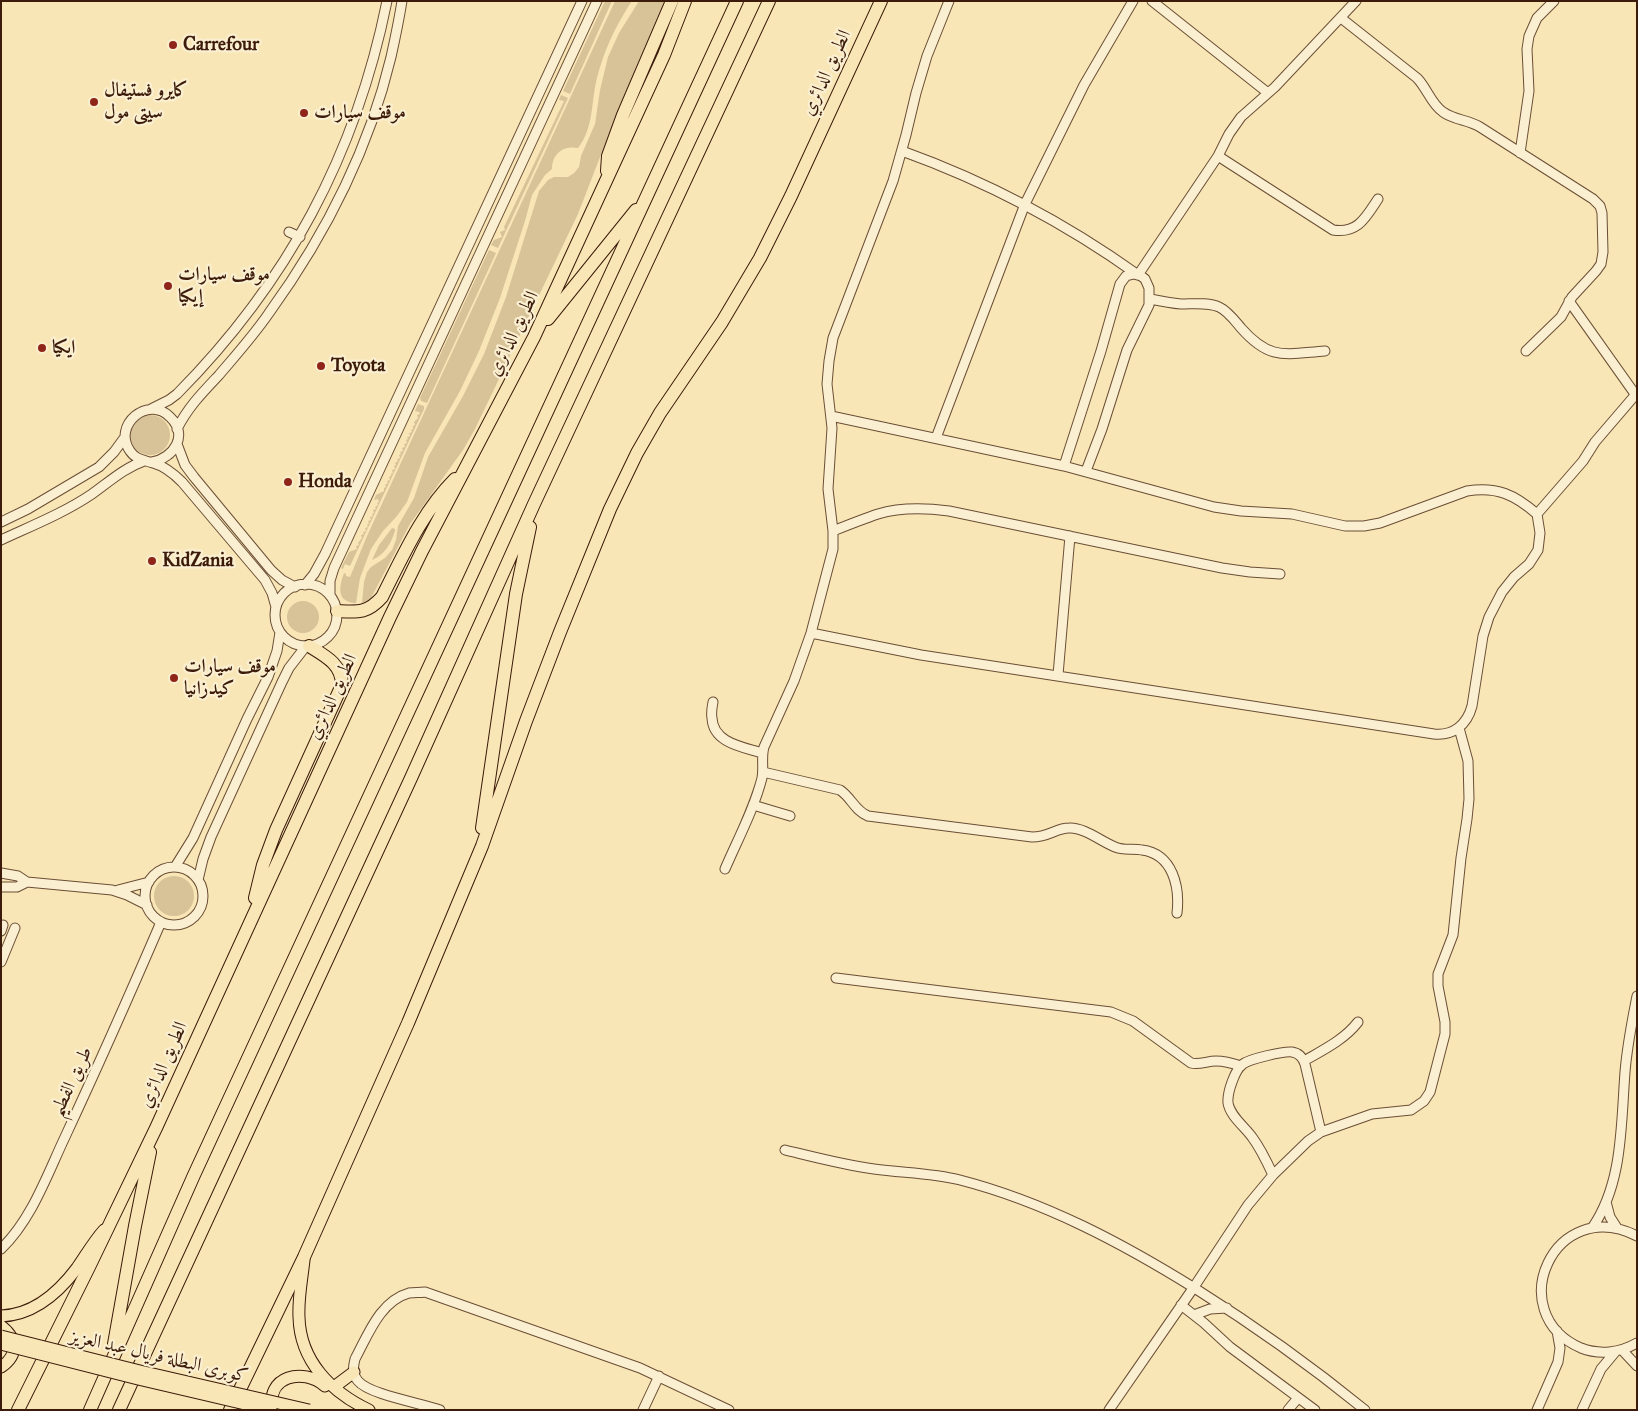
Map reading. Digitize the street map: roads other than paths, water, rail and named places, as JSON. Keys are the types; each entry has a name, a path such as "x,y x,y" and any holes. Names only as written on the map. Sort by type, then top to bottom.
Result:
{"highway":[{"path":"607,179 607,161 615,138 672,1"},
{"name":"الطريق الدائري","path":"18,1410 156,1128 390,617 534,337 664,55 685,1"},
{"path":"90,1410 202,1158 737,1"},
{"path":"119,1410 407,786 534,504 769,1"},
{"name":"الطريق الدائري","path":"230,1410 304,1257 408,1023 482,846 529,712 614,501 637,453 660,413 722,322 760,258 791,196 881,1"},
{"path":"534,337 645,198"},
{"path":"337,611 359,612 376,604 382,597 421,523 441,494 464,471"},
{"path":"482,846 483,824 516,594 534,504"},
{"path":"252,918 258,883 268,848 342,685 342,677 335,664 308,646"},
{"path":"109,1369 140,1200 156,1128"}],"main road":[{"path":"1,1316 17,1314 33,1308 50,1297 77,1268 93,1243 112,1221"},
{"path":"304,1257 299,1300 299,1319 301,1334 312,1363 321,1376 334,1387 369,1410"},
{"path":"1,1326 11,1334 14,1348 8,1362 1,1367"},
{"name":"كوبرى البطلة فريال عبد العزيز","path":"1,1336 140,1371 309,1410"},
{"name":"كوبرى البطلة فريال عبد العزيز","path":"1,1344 138,1379 272,1410"},
{"path":"334,1387 354,1372"},
{"path":"272,1410 272,1399 278,1386 289,1377 296,1375 315,1380 342,1402 361,1410"}],"street":[{"path":"176,867 193,838 268,677 277,651 280,632 276,620 276,607 272,593 265,580 174,474 138,459 129,450 125,437 126,428 135,415 160,405 176,394 220,348 260,297 300,237 325,189 352,127 375,54 387,1"},
{"path":"177,429 192,405 234,358 269,314 299,268 334,208 372,119 391,57 402,1"},
{"path":"306,585 326,554 582,1"},
{"path":"330,596 330,581 334,568 597,1"},
{"path":"725,868 753,805 763,772 762,753 766,740 794,681 811,633 831,559 834,531 828,489 832,440 827,384 828,361 834,338 893,181 927,56 949,1"},
{"path":"936,438 1025,204 1084,85 1133,1"},
{"path":"1152,1 1268,93"},
{"path":"1138,275 1218,156 1241,117 1268,93 1356,1"},
{"path":"1520,153 1529,91 1527,49 1529,36 1538,18 1554,1"},
{"path":"1341,18 1417,78 1443,113 1475,124 1598,204 1601,210 1602,260 1596,270 1574,294 1561,317 1526,351"},
{"path":"902,151 964,175 1025,204 1083,237 1145,279 1150,299 1148,310 1137,327 1125,355 1086,471"},
{"path":"1218,156 1333,230 1344,231 1358,226 1378,199"},
{"path":"289,232 300,237"},
{"path":"1064,466 1101,351 1120,284 1130,274 1138,275"},
{"path":"1150,299 1170,303 1220,307 1227,312 1255,343 1272,352 1285,354 1325,351"},
{"path":"1537,514 1636,393 1569,301"},
{"path":"151,409 165,413 170,417 177,429 177,444 185,465 271,570 282,580 295,587"},
{"path":"811,633 921,655 1444,734 1458,728 1466,721 1470,712 1483,636 1493,608 1508,584 1532,560 1538,550 1540,533 1537,514 1524,502 1496,491 1467,491 1380,523 1364,526 1345,526 1292,514 1241,511 1214,507 1086,471 831,416"},
{"path":"1,522 28,509 93,470 106,460 125,437"},
{"path":"1,540 91,494 124,470 148,462 160,461 168,457 177,444"},
{"path":"834,531 879,514 899,510 949,511 1222,568 1280,574"},
{"path":"1058,675 1070,536"},
{"path":"276,607 283,595 295,587 306,585 323,590 330,596 337,611 337,619 331,634 318,644 308,646 292,642 280,632"},
{"path":"198,880 202,859 211,837 278,691 289,668 308,646"},
{"path":"713,702 712,723 719,736 732,744 762,753"},
{"path":"1109,1410 1182,1306 1248,1205 1273,1175 1308,1141 1321,1132 1372,1114 1411,1110 1424,1101 1430,1092 1445,1034 1438,974 1454,935 1461,858 1467,819 1468,761 1458,728"},
{"path":"763,772 840,790 860,812 868,816 1032,837 1044,836 1064,828 1074,828 1118,849 1149,851 1160,856 1171,869 1178,895 1177,913"},
{"path":"753,805 790,816"},
{"path":"176,867 188,871 198,880 203,890 203,900 199,911 192,919 182,924 172,925 161,922 151,913 147,905 146,890 149,882 160,871 176,867"},
{"path":"1,872 18,876 27,882 112,890 128,889 149,882"},
{"path":"1,887 17,887 27,882"},
{"path":"112,890 147,905"},
{"name":"طريق الفطيم","path":"1,1248 13,1238 33,1205 94,1074 161,922"},
{"path":"1,962 15,928"},
{"path":"836,978 1111,1012 1133,1021 1190,1063 1198,1064 1218,1061 1241,1066"},
{"path":"1592,1228 1606,1202 1619,1150 1625,1070 1637,996"},
{"path":"1304,1061 1339,1041 1358,1022"},
{"path":"1273,1175 1257,1145 1232,1113 1229,1106 1230,1088 1241,1066 1248,1061 1287,1052 1297,1054 1304,1061 1321,1132"},
{"path":"785,1150 865,1168 936,1174 961,1180 1013,1196 1086,1227 1142,1256 1226,1308 1301,1358 1365,1410"},
{"path":"1606,1202 1610,1217 1617,1228"},
{"path":"1637,1236 1617,1228 1606,1227 1592,1228 1574,1235 1564,1241 1553,1253 1545,1268 1542,1284 1546,1312 1557,1331 1565,1338 1584,1349 1595,1352 1619,1351 1637,1344"},
{"path":"440,1410 375,1391 357,1380 354,1372 355,1359 378,1318 397,1298 410,1293 425,1292 640,1368 729,1410"},
{"path":"1182,1306 1230,1347 1315,1410"},
{"path":"1194,1315 1210,1309 1226,1308"},
{"path":"1537,1410 1558,1362 1560,1348 1557,1331"},
{"path":"1619,1351 1637,1366"},
{"path":"1582,1410 1601,1369 1619,1351"},
{"path":"643,1410 659,1376"},
{"path":"1288,1410 1298,1398"}],"place":[{"name":"Carrefour","path":"173,45"},
{"name":"كايرو فستيفال سيتى مول","path":"94,102"},
{"name":"موقف سيارات","path":"304,113"},
{"name":"موقف سيارات إيكيا","path":"168,286"},
{"name":"ايكيا","path":"42,348"},
{"name":"Toyota","path":"321,366"},
{"name":"Honda","path":"288,482"},
{"name":"KidZania","path":"152,561"},
{"name":"موقف سيارات كيدزانيا","path":"174,678"}]}
